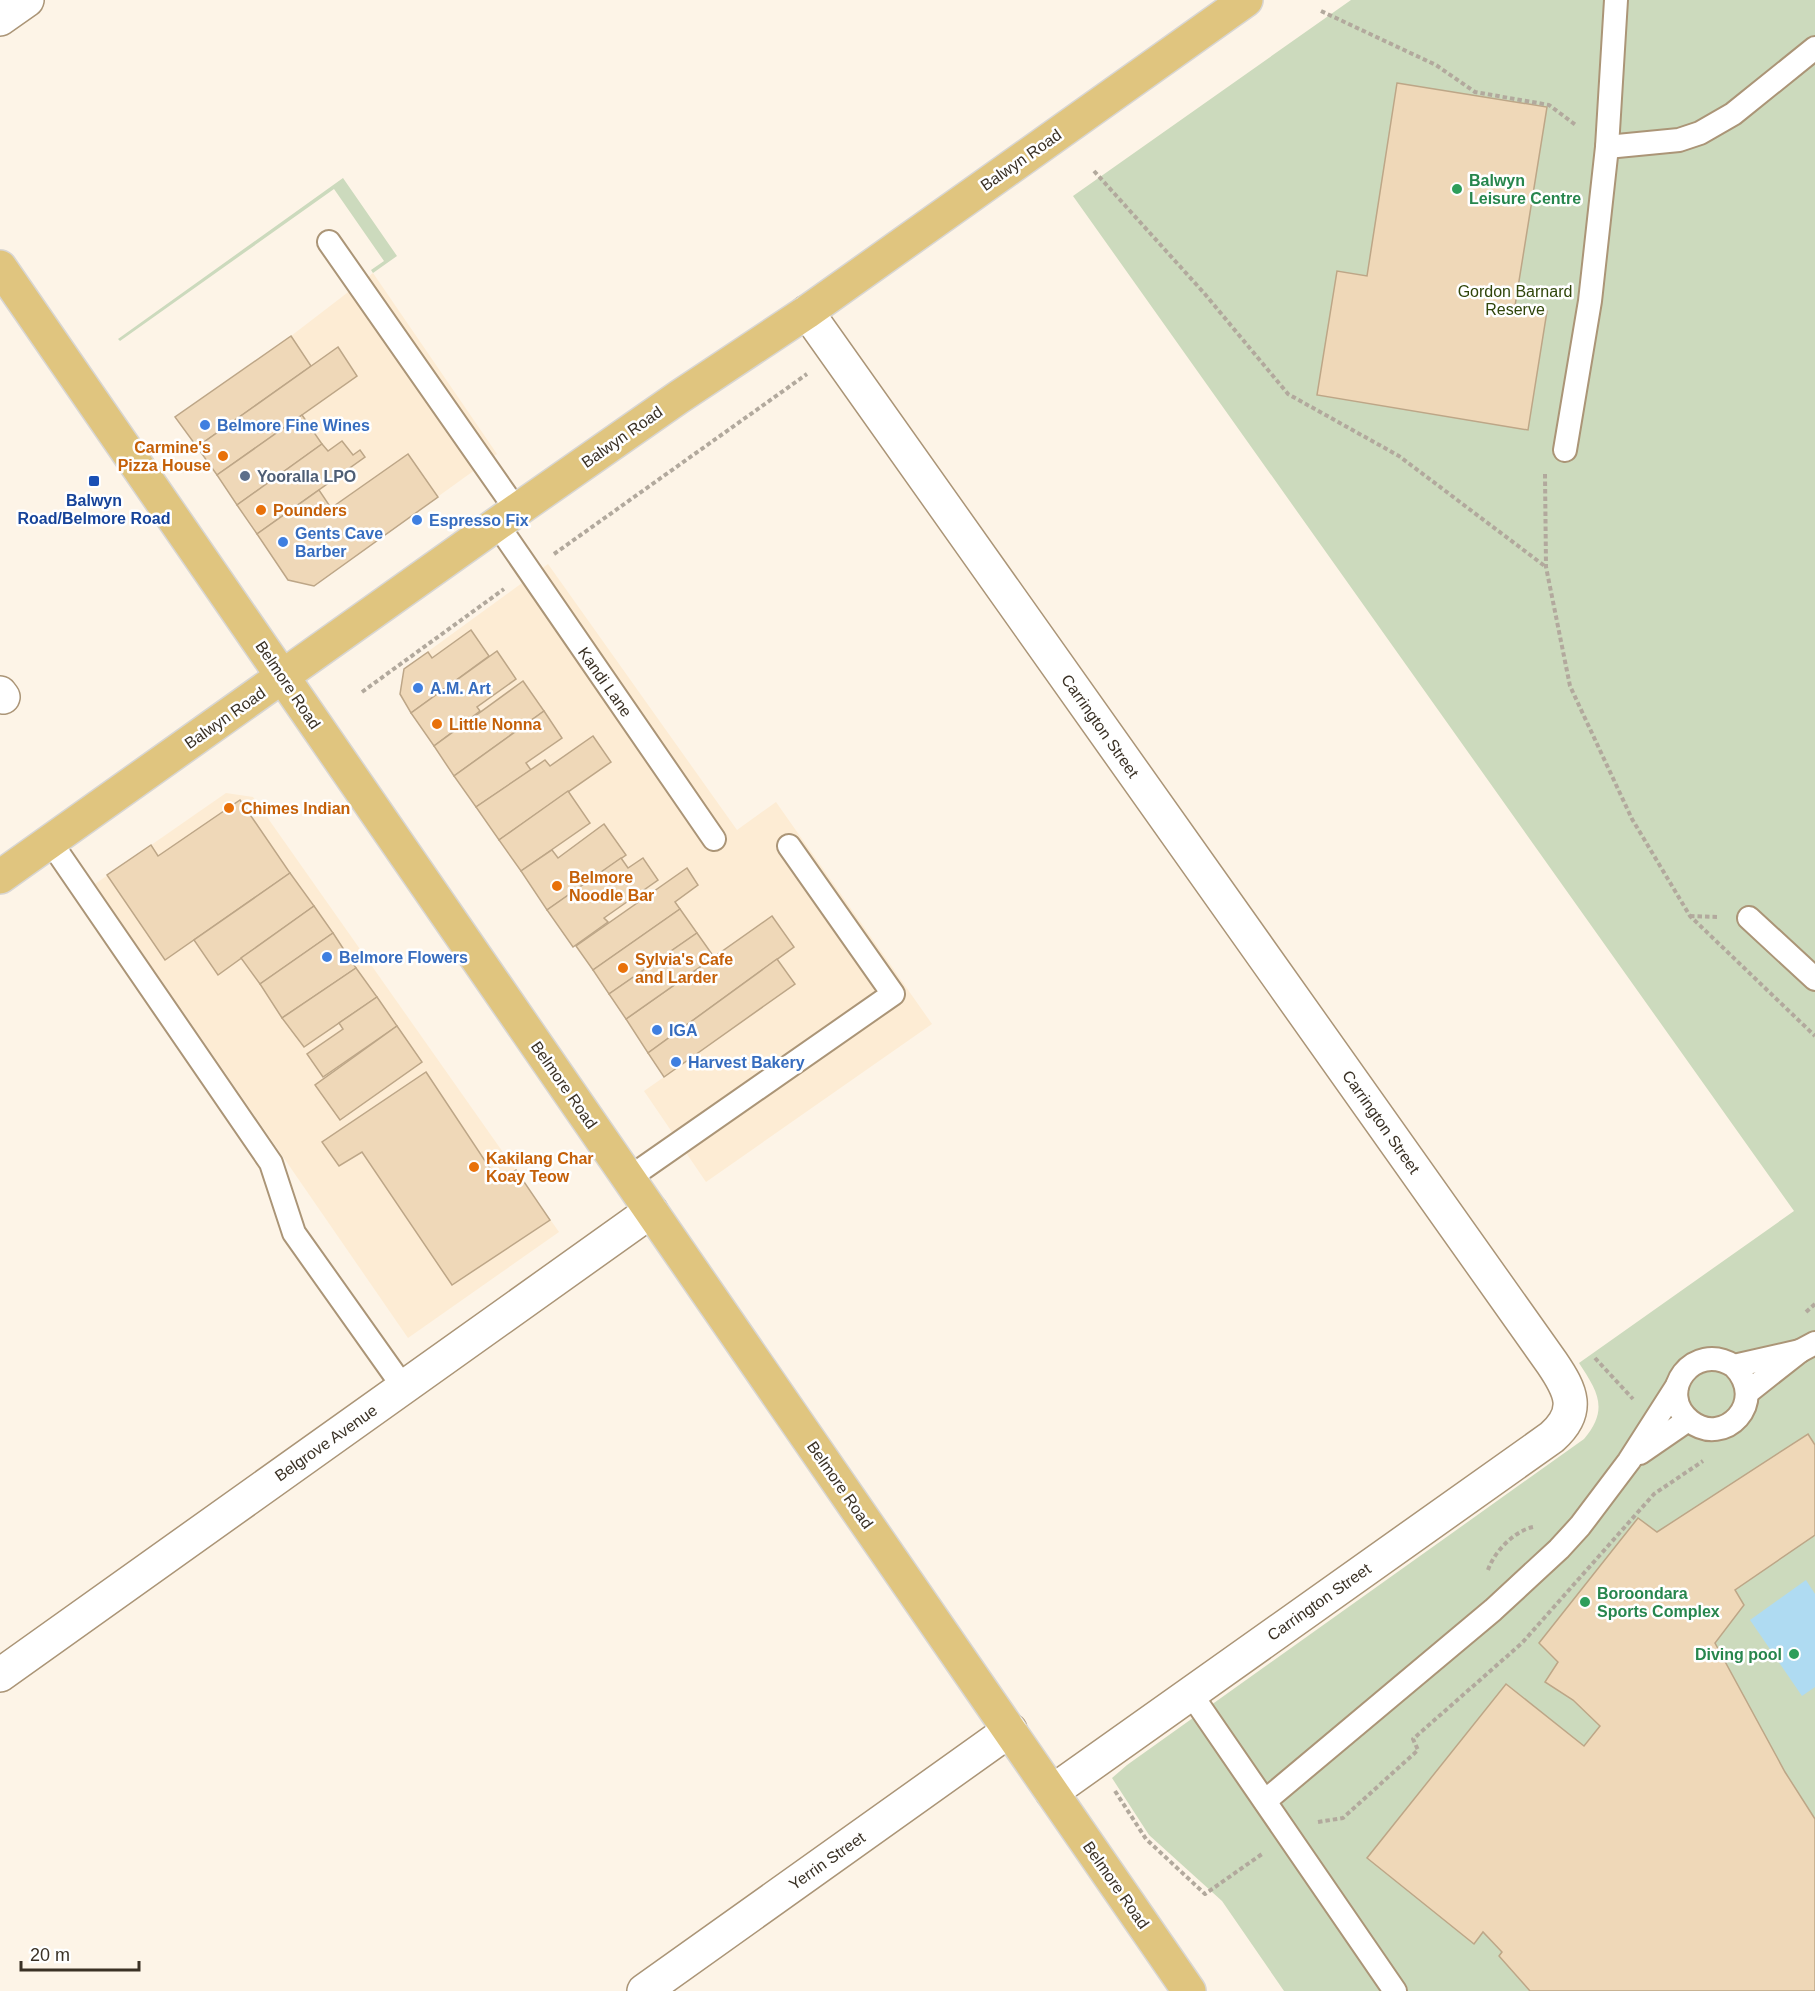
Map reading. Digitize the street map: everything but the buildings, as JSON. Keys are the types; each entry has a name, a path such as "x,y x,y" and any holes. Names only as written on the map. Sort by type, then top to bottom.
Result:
{"main road":[{"name":"Balwyn Road","path":"0,877 679,397 807,312 1246,0"},
{"name":"Belmore Road","path":"0,267 1189,1991"}],"street":[{"path":"0,19 27,0"},
{"name":"Carrington Street","path":"807,312 1563,1378 1570,1399 1569,1416 1552,1437 1052,1792"},
{"name":"Belgrove Avenue","path":"0,1675 651,1211"},
{"name":"Yerrin Street","path":"644,1991 1010,1730"}],"lane":[{"path":"1565,450 1590,301 1607,147 1616,0"},
{"path":"1607,147 1679,140 1700,134 1733,114 1815,48"},
{"name":"Kandi Lane","path":"328,242 507,518 529,571 714,839"},
{"path":"50,841 271,1163 294,1233 404,1388"},
{"path":"629,1178 893,994 789,846"},
{"path":"1749,918 1815,979"},
{"path":"1734,1366 1807,1347"},
{"path":"1748,1392 1807,1347"},
{"path":"1265,1801 1537,1571 1580,1526 1629,1461 1685,1370 1700,1360 1718,1358 1734,1366 1741,1373 1748,1392 1743,1410 1738,1417 1723,1427 1704,1428 1688,1420 1678,1404 1677,1386"},
{"path":"1629,1461 1688,1420"},
{"path":"1191,1694 1395,1991"}],"path":[{"path":"1321,11 1436,65 1475,92 1549,105 1607,147"},
{"path":"1094,171 1204,293 1288,394 1399,456 1546,567"},
{"path":"362,692 836,354"},
{"path":"1565,450 1544,453 1546,567 1570,686 1632,819 1690,916 1815,1036"},
{"path":"1593,1355 1635,1401"}],"shaded area":[{"path":"373,273 497,454 314,586 288,580 175,417 291,336"},
{"path":"548,564 737,830 776,802 932,1024 706,1182 644,1091 664,1077 593,970 547,910 400,694 404,669"},
{"path":"226,793 253,797 559,1232 408,1338 95,884"}],"green space":[{"name":"Gordon Barnard Reserve","path":"1351,0 1815,0 1815,1991 1284,1991 1222,1901 1149,1835 1112,1778 1127,1765 1584,1439 1596,1419 1598,1401 1596,1392 1579,1363 1794,1211 1073,196"},
{"path":"343,178 397,256 373,273 371,270 384,261 334,189 120,341 118,339"}],"water":[{"name":"Diving pool","path":"1806,1580 1815,1594 1815,1687 1802,1696 1750,1620"}],"place":[{"name":"Balwyn Leisure Centre","path":"1457,189"},
{"name":"Belmore Fine Wines","path":"205,425"},
{"name":"Carmine's Pizza House","path":"223,456"},
{"name":"Yooralla LPO","path":"245,476"},
{"name":"Balwyn Road/Belmore Road","path":"94,481"},
{"name":"Pounders","path":"261,510"},
{"name":"Espresso Fix","path":"417,520"},
{"name":"Gents Cave Barber","path":"283,542"},
{"name":"A.M. Art","path":"418,688"},
{"name":"Little Nonna","path":"437,724"},
{"name":"Chimes Indian","path":"229,808"},
{"name":"Belmore Noodle Bar","path":"557,886"},
{"name":"Belmore Flowers","path":"327,957"},
{"name":"Sylvia's Cafe and Larder","path":"623,968"},
{"name":"IGA","path":"657,1030"},
{"name":"Harvest Bakery","path":"676,1062"},
{"name":"Kakilang Char Koay Teow","path":"474,1167"},
{"name":"Boroondara Sports Complex","path":"1585,1602"},
{"name":"Diving pool","path":"1794,1654"}]}
